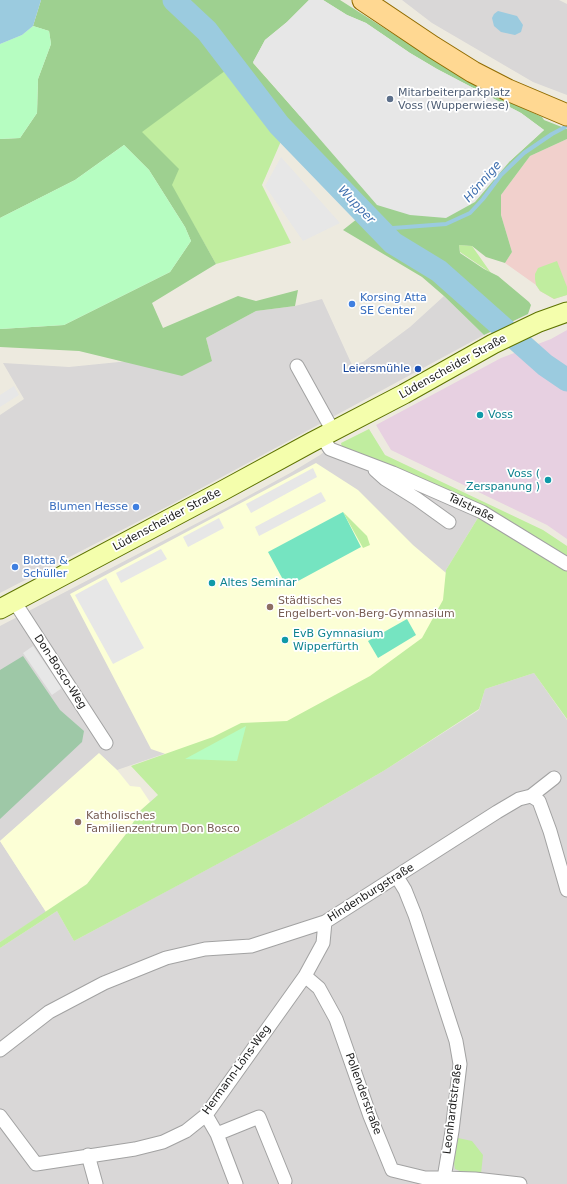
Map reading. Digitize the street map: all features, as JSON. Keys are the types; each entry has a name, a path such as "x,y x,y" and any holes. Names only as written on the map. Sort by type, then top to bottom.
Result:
{"main road":[{"path":"363,0 433,47 474,72 508,90 563,113"},
{"name":"Lüdenscheider Straße","path":"7,605 404,394 493,344 553,317"}],"street":[{"path":"297,366 328,434"},
{"name":"Talstraße","path":"328,434 330,449 368,465 393,473 482,512 567,564"},
{"name":"Talstraße","path":"368,465 385,479 417,499 449,522"},
{"name":"Don-Bosco-Weg","path":"7,605 106,743"},
{"name":"Hindenburgstraße","path":"0,1050 49,1012 104,983 166,958 205,949 251,946 325,922 497,812 519,799 531,796 554,778"},
{"path":"531,796 539,801 550,831 567,890"},
{"name":"Leonhardtstraße","path":"397,877 405,890 415,915 456,1041 460,1064 452,1131 444,1178"},
{"name":"Hermann-Löns-Weg","path":"0,1116 36,1164 134,1149 163,1142 186,1131 206,1115 305,976 323,943 325,922"},
{"name":"Pollenderstraße","path":"305,976 319,988 336,1019 373,1123 392,1170 425,1178 444,1178"},
{"path":"206,1115 217,1134 236,1184"},
{"path":"217,1134 259,1117 286,1181"},
{"path":"88,1155 96,1184"},
{"path":"444,1178 475,1179 520,1184"}],"shaded area":[{"name":"Mitarbeiterparkplatz Voss (Wupperwiese)","path":"309,0 323,0 347,15 366,23 410,53 437,69 521,113 544,130 510,161 475,202 446,218 410,215 377,205 253,62 265,40 287,22"},
{"path":"402,0 559,0 567,4 567,95 533,82 432,23"},
{"path":"567,139 567,295 554,299 540,291 536,285 505,263 512,252 501,215 501,195 530,156"},
{"path":"281,157 340,223 303,241 265,186"},
{"path":"444,296 484,335 172,504 0,593 0,415 24,399 3,363 69,367 129,361 212,361 206,338 256,311 295,306 322,299 352,365 363,362 410,327"},
{"path":"567,330 567,539 547,525 391,450 376,425 501,358 551,339"},
{"path":"14,386 19,395 0,407 0,395"},
{"name":"Städtisches Engelbert-von-Berg-Gymnasium","path":"331,446 479,516 446,570 443,600 213,737 117,770 99,754 0,841 0,626 228,507 292,472 320,455"},
{"name":"Städtisches Engelbert-von-Berg-Gymnasium","path":"316,463 358,490 413,545 465,589 462,621 337,704 183,760 151,749 70,594"},
{"path":"313,468 317,477 251,513 246,504"},
{"path":"321,492 326,501 259,536 255,527"},
{"path":"219,518 224,528 188,547 183,537"},
{"path":"161,549 167,559 121,583 116,573"},
{"path":"106,578 144,648 113,664 75,595"},
{"path":"33,646 62,688 52,695 23,653"},
{"path":"23,656 60,710 84,731 82,742 0,819 0,670"},
{"path":"534,673 567,720 567,1184 0,1184 0,948 57,911 74,941 301,819 385,770 479,710 485,689"},
{"name":"Katholisches Familienzentrum Don Bosco","path":"99,753 117,770 130,786 140,787 150,802 141,810 126,834 87,884 46,912 0,841"},
{"path":"0,841 46,912 0,942"}],"green space":[{"path":"41,0 309,0 287,22 265,40 253,63 300,116 510,161 544,130 521,113 437,69 410,53 366,23 347,15 323,0 340,0 469,82 542,117 544,120 567,129 567,139 530,156 501,195 501,215 512,252 505,263 486,257 472,246 459,245 460,253 484,269 498,276 529,302 531,305 528,314 484,335 422,277 343,230 367,211 364,213 279,125 233,65 142,132 179,169 172,185 216,264 152,303 163,328 238,296 256,301 298,290 295,306 256,311 206,338 212,361 182,376 79,351 0,347 0,329 64,325 170,272 191,241 185,227 149,170 124,145 75,180 0,218 0,139 20,138 37,113 38,79 51,44 49,31 33,26"},
{"path":"33,26 49,31 51,44 38,79 37,113 20,138 0,139 0,44 22,35"},
{"path":"233,64 285,132 262,185 291,243 216,264 141,132"},
{"path":"124,145 149,170 185,227 191,241 170,272 64,325 0,329 0,218 75,180"},
{"path":"459,245 472,246 491,273 460,252"},
{"path":"557,261 567,287 567,295 554,299 540,291 536,285 535,274 538,268"},
{"path":"369,429 385,455 543,530 567,546 567,719 534,673 485,689 479,709 385,770 301,819 74,941 57,911 0,948 0,942 87,884 126,834 141,810 158,795 131,766 213,737 241,723 287,721 370,676 422,638 443,600 446,570 484,508 342,448 341,443"},
{"path":"343,512 367,536 370,545 363,548"},
{"path":"343,512 361,547 287,587 268,552"},
{"path":"407,619 416,635 378,658 368,641"},
{"path":"246,726 237,761 185,759"},
{"path":"458,1138 472,1141 483,1155 481,1174 455,1169 454,1163"}],"water":[{"path":"0,0 41,0 33,26 22,35 0,44"},
{"path":"498,11 517,16 523,25 521,32 515,35 501,32 494,26 492,18"}],"waterway":[{"name":"Wupper","path":"174,0 207,31 279,125 393,243 439,271 545,365 567,380"},
{"name":"Hönnige","path":"380,229 446,224 470,213 483,199 501,175 524,153 552,134 567,126"}],"place":[{"name":"Mitarbeiterparkplatz Voss (Wupperwiese)","path":"390,99"},
{"name":"Korsing Atta SE Center","path":"352,304"},
{"name":"Leiersmühle","path":"418,369"},
{"name":"Voss","path":"480,415"},
{"name":"Voss ( Zerspanung )","path":"548,480"},
{"name":"Blumen Hesse","path":"136,507"},
{"name":"Blotta & Schüller","path":"15,567"},
{"name":"Altes Seminar","path":"212,583"},
{"name":"Städtisches Engelbert-von-Berg-Gymnasium","path":"270,607"},
{"name":"EvB Gymnasium Wipperfürth","path":"285,640"},
{"name":"Katholisches Familienzentrum Don Bosco","path":"78,822"}]}
